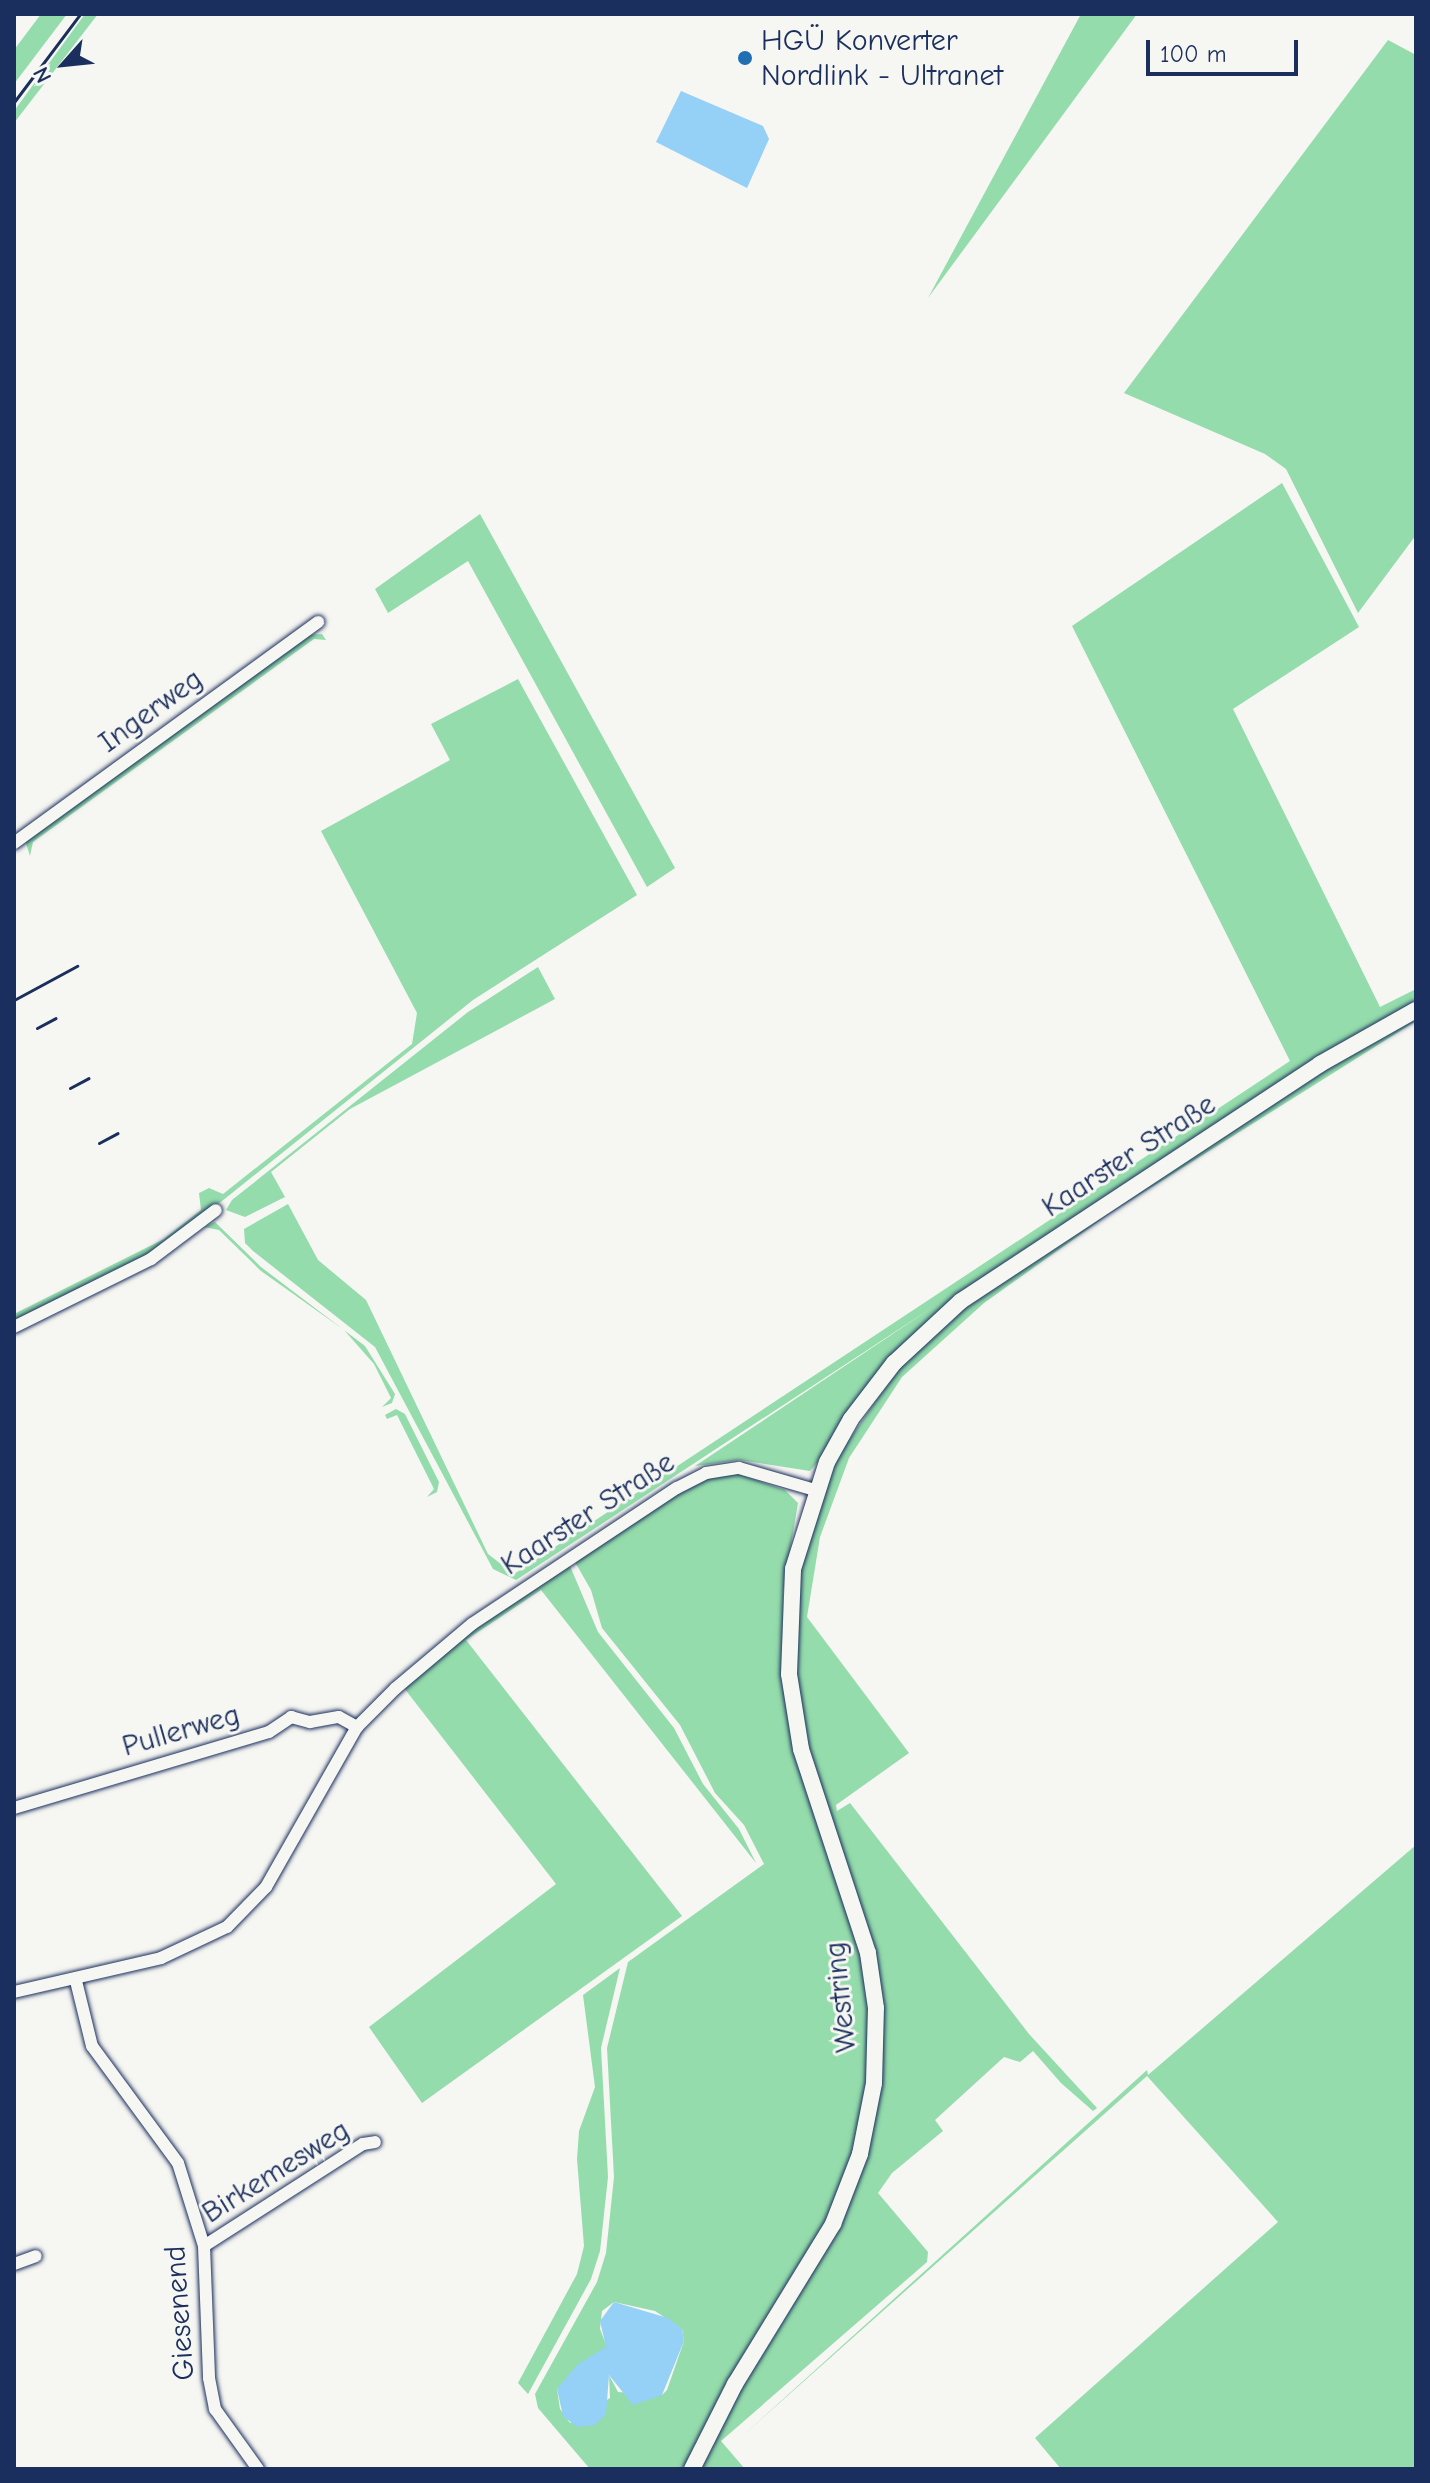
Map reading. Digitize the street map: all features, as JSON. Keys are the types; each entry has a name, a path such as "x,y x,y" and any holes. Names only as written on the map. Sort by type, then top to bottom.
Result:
{"main road":[{"name":"Kaarster Straße","path":"815,1490 839,1439 870,1393 914,1343 961,1301 1310,1071 1416,1010"},
{"name":"Westring","path":"692,2469 735,2384 833,2224 860,2154 873,2091 876,2028 868,1953 805,1764 791,1695 790,1586 815,1490"}],"street":[{"name":"Ingerweg","path":"14,843 318,622"},
{"path":"14,1327 126,1273 216,1210"},
{"name":"Kaarster Straße","path":"14,1992 76,1981 185,1950 227,1927 266,1887 357,1727 460,1632 697,1476 739,1468 815,1490"},
{"name":"Pullerweg","path":"14,1808 269,1732 291,1717 310,1722 339,1717 357,1727"},
{"name":"Giesenend","path":"76,1981 92,2046 178,2163 204,2246 209,2378 215,2409 258,2469"},
{"name":"Birkemesweg","path":"204,2246 363,2144 375,2142"},
{"path":"14,2264 36,2256"}],"green space":[{"path":"41,14 67,14 14,84 14,50"},
{"path":"85,14 98,14 14,123 14,111"},
{"path":"1081,14 1137,14 928,298"},
{"path":"1388,40 1416,55 1416,535 1358,613 1286,469 1265,454 1124,393"},
{"path":"1282,483 1359,627 1233,709 1380,1007 1416,989 1416,1004 959,1297 810,1471 739,1460 695,1466 936,1305 516,1580 493,1569 375,1347 253,1251 245,1243 244,1229 288,1204 318,1260 366,1300 488,1554 514,1574 1290,1061 1072,626"},
{"path":"480,514 675,868 647,887 468,561 388,613 375,589"},
{"path":"322,634 326,640 314,639 33,842 30,856 25,840 304,635"},
{"path":"518,679 637,895 473,1000 151,1258 14,1326 14,1314 164,1239 201,1210 199,1193 209,1188 223,1194 412,1044 417,1013 321,831 450,760 431,724"},
{"path":"538,967 555,999 350,1109 271,1172 285,1197 245,1217 226,1210 232,1200 468,1012"},
{"path":"1416,1015 1416,1021 1109,1214 984,1303 902,1377 849,1458 820,1537 807,1617 909,1753 836,1805 837,1811 850,1803 1029,2034 1097,2108 1093,2111 1061,2083 1033,2051 1020,2062 1004,2057 935,2120 943,2131 892,2173 878,2193 928,2252 927,2262 721,2441 745,2469 698,2469 866,2153 872,1944 814,1777 796,1683 801,1564 838,1456 899,1367 965,1305 1279,1096"},
{"path":"215,1222 261,1267 343,1329 261,1271 219,1230 204,1227"},
{"path":"344,1330 365,1346 395,1394 392,1403 382,1407 391,1398 374,1364"},
{"path":"396,1409 405,1414 439,1482 437,1492 427,1497 434,1489 397,1415 387,1419 385,1415"},
{"path":"738,1474 785,1490 798,1503 783,1592 784,1673 867,1981 871,2061 862,2127 828,2223 686,2469 590,2469 538,2408 535,2394 597,2282 606,2253 614,2177 607,2048 628,1962 764,1864 744,1825 715,1793 680,1725 602,1628 591,1590 575,1562 677,1494 709,1477","holes":["614,2302 655,2311 682,2329 684,2341 667,2390 662,2395 618,2392 609,2375 610,2398 570,2423 560,2409 557,2389 607,2347 600,2329 602,2311"]},
{"path":"570,1566 598,1632 674,1728 703,1784 739,1829 756,1863 541,1590 466,1640 682,1916 422,2103 369,2027 556,1884 404,1688 462,1637"},
{"path":"1416,1845 1416,2469 1061,2469 1035,2438 1278,2222 1147,2076 739,2439 1147,2070 1148,2075"},
{"path":"620,1968 601,2048 608,2177 600,2251 591,2279 528,2394 518,2383 577,2274 584,2246 577,2159 579,2131 595,2087 583,1995"}],"water":[{"path":"681,91 763,126 769,139 747,188 656,142"},
{"path":"614,2302 668,2318 682,2329 684,2341 662,2395 633,2405 609,2375 606,2414 595,2425 577,2427 563,2416 557,2389 577,2365 606,2347 600,2321"}],"railway":[{"path":"14,102 80,14"},
{"path":"14,1000 77,966"},
{"path":"37,1028 56,1018"},
{"path":"70,1088 89,1078"},
{"path":"99,1143 118,1133"}],"place":[{"name":"HGÜ Konverter Nordlink - Ultranet","path":"745,58"}]}
